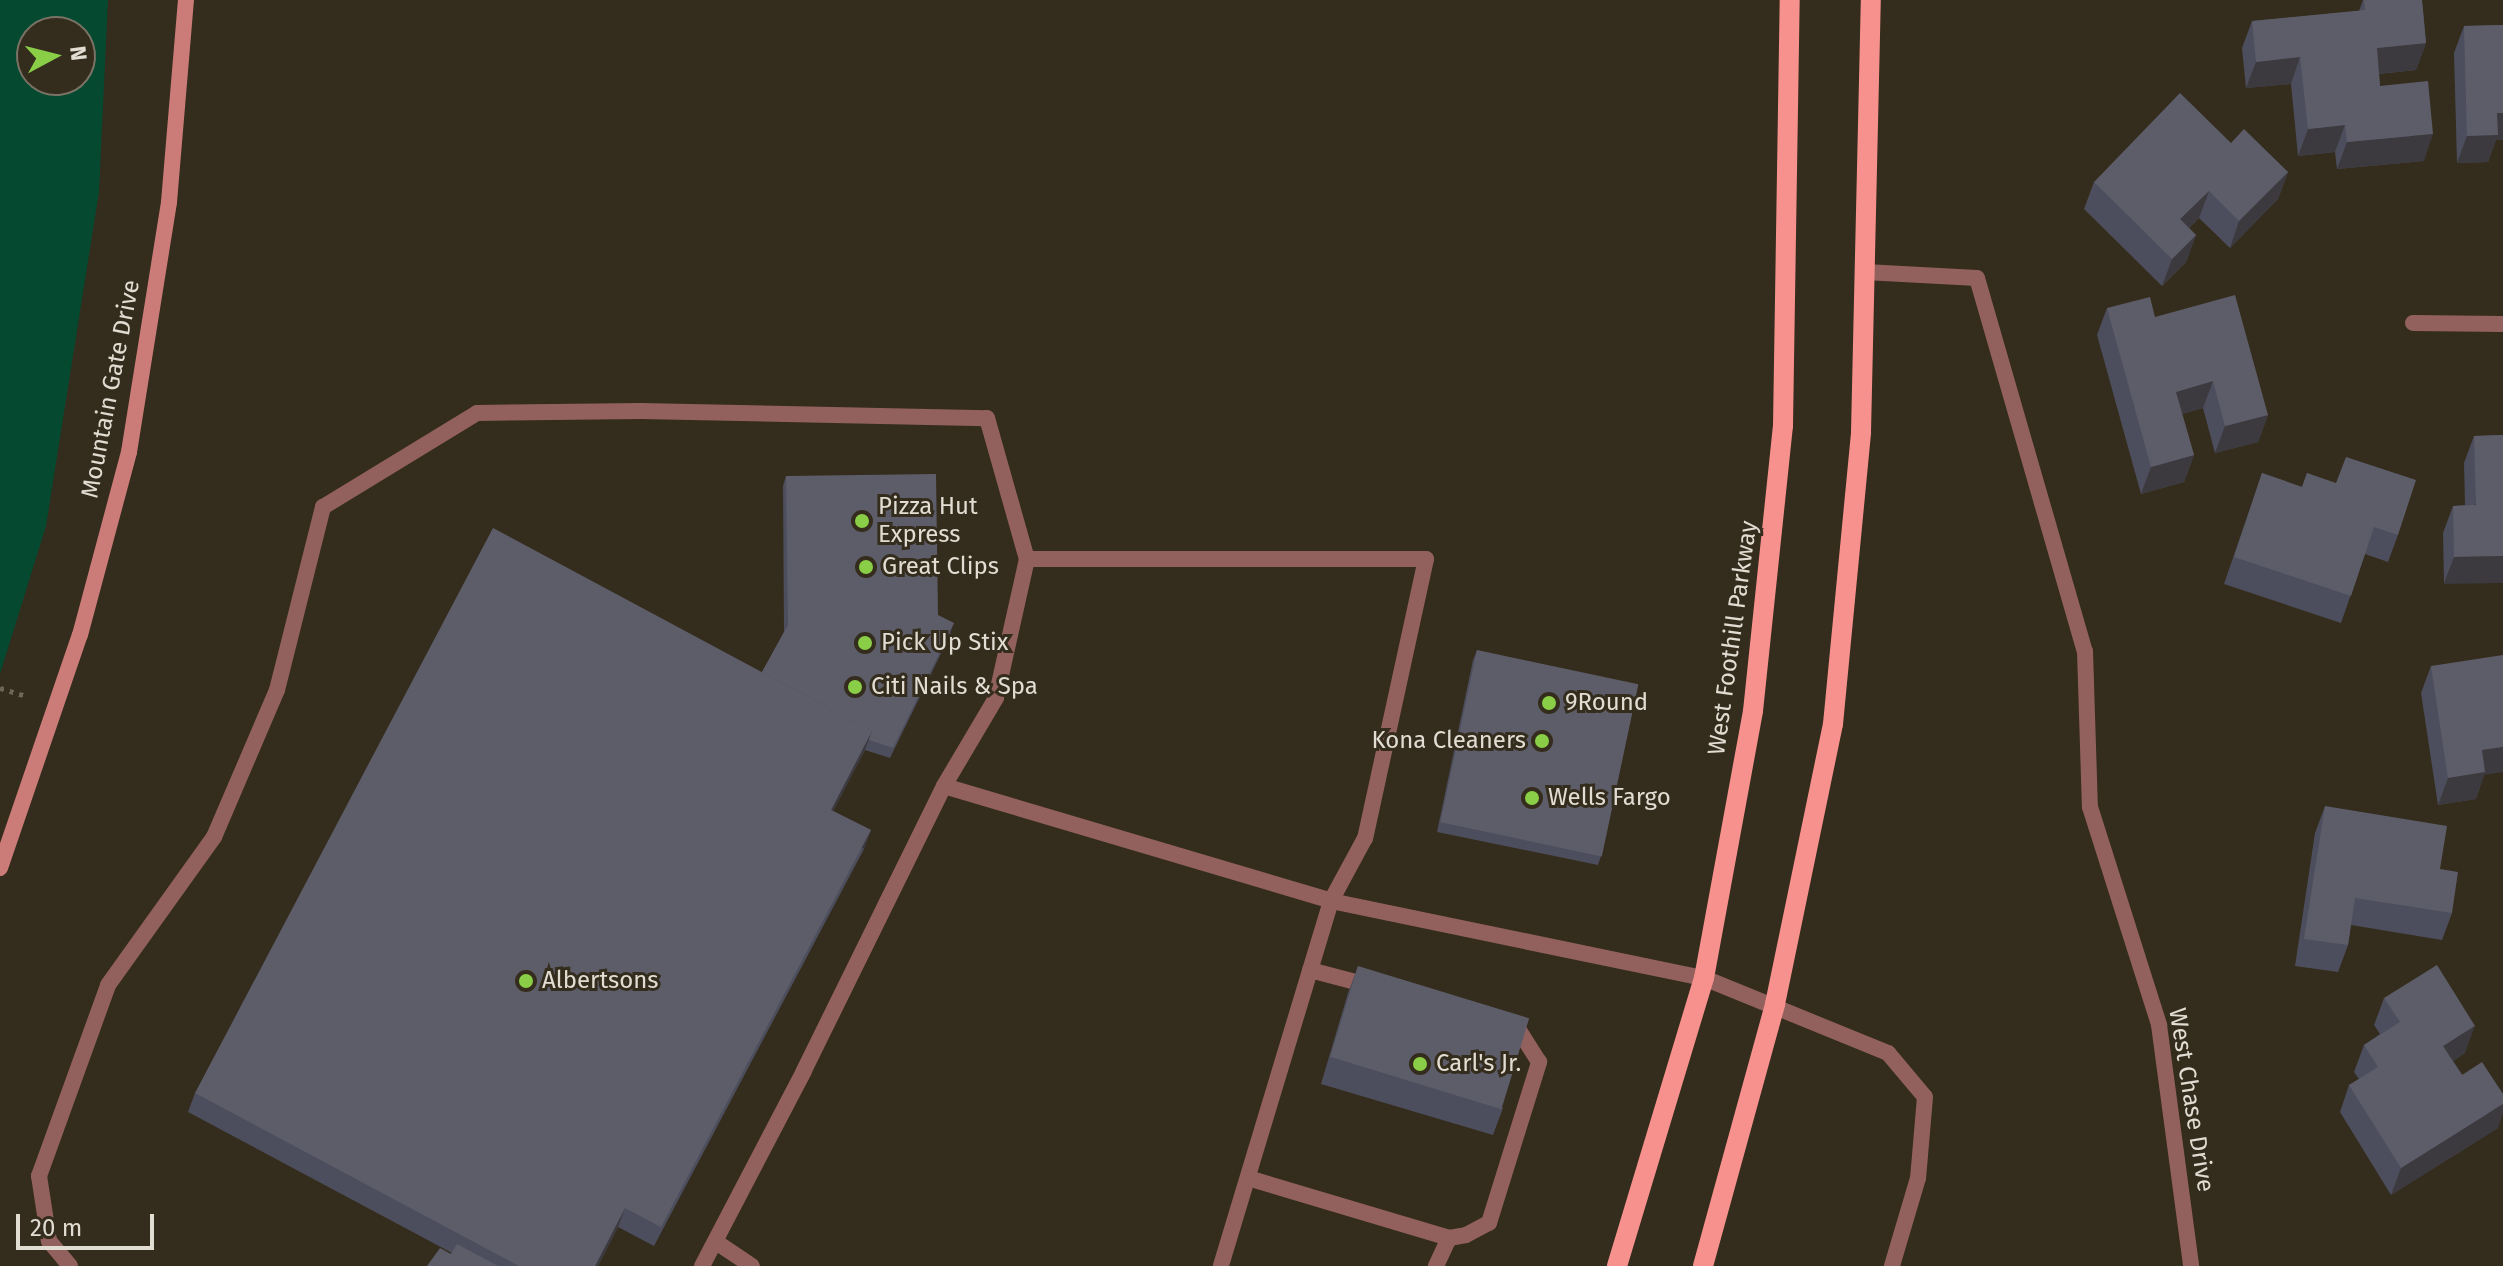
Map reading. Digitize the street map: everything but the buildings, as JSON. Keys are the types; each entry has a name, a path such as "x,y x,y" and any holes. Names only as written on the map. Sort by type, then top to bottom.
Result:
{"main road":[{"name":"Mountain Gate Drive","path":"0,868 80,635 129,452 169,202 186,0"},
{"name":"West Foothill Parkway","path":"1617,1266 1704,978 1753,711 1783,426 1790,0"},
{"path":"1703,1266 1775,1004 1833,724 1861,432 1871,0"}],"street":[{"name":"West Chase Drive","path":"1865,272 1977,278 2085,651 2090,807 2159,1025 2191,1266"},
{"path":"2413,323 2503,324"},
{"path":"70,1266 49,1241 39,1176 108,985 214,837 271,705 323,507 477,413 641,411 987,418 1027,559 996,698 944,786 804,1071 702,1266"},
{"path":"1027,559 1426,559 1365,838 1331,901 1221,1266"},
{"path":"944,786 1331,901 1704,978 1775,1004 1888,1053 1925,1097 1918,1178 1892,1266"},
{"path":"1310,970 1383,990"},
{"path":"1248,1178 1449,1238 1466,1235 1489,1223 1539,1062 1515,1024 1486,1017"},
{"path":"1436,1266 1449,1238"},
{"path":"716,1242 752,1266"}],"green space":[{"path":"0,0 108,0 99,192 46,526 0,674"}],"place":[{"name":"Pizza Hut Express","path":"862,521"},
{"name":"Great Clips","path":"866,567"},
{"name":"Pick Up Stix","path":"865,643"},
{"name":"Citi Nails & Spa","path":"855,687"},
{"name":"9Round","path":"1549,703"},
{"name":"Kona Cleaners","path":"1542,741"},
{"name":"Wells Fargo","path":"1532,798"},
{"name":"Albertsons","path":"526,981"},
{"name":"Carl's Jr.","path":"1420,1064"}]}
